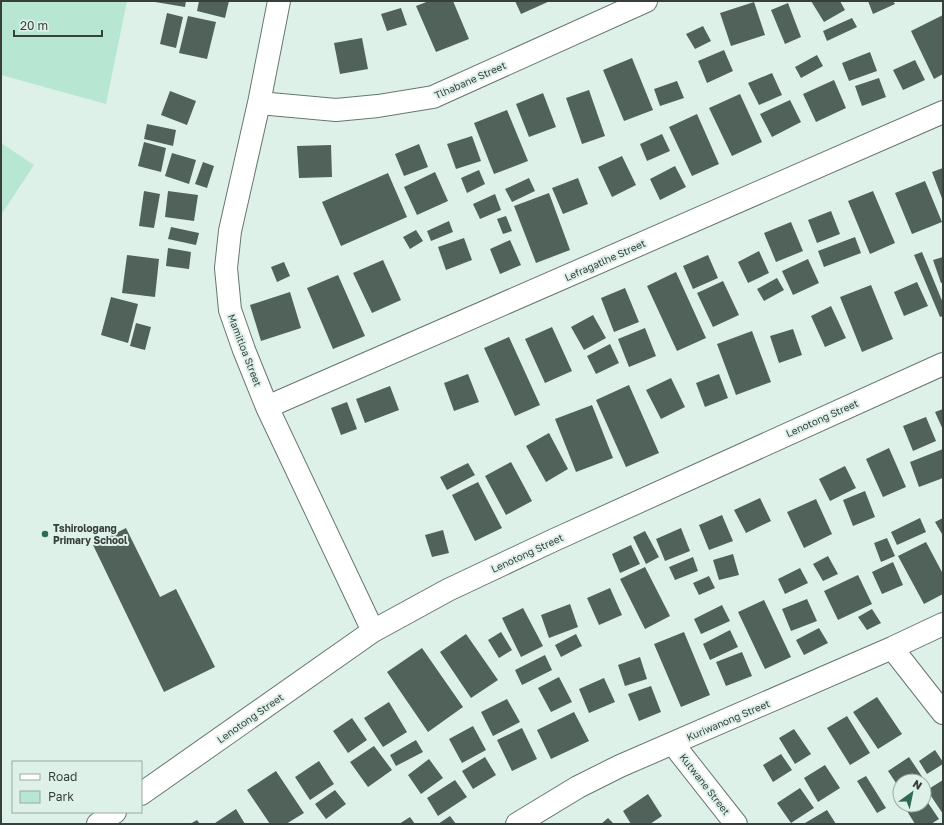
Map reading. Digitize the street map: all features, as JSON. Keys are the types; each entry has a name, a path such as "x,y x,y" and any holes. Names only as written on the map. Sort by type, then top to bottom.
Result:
{"street":[{"name":"Mamitloa Street","path":"279,1 259,103 230,231 226,268 230,310 267,407 373,631"},
{"name":"Tlhabane Street","path":"259,103 336,110 378,106 433,97 646,1"},
{"name":"Lefragatlhe Street","path":"267,407 943,112"},
{"name":"Lenotong Street","path":"142,793 373,631 448,590 943,364"},
{"name":"Kuriwanong Street","path":"517,824 578,788 620,766 892,648 943,624"},
{"path":"892,648 943,713"},
{"name":"Kutwane Street","path":"673,744 736,824"},
{"path":"98,824 114,813"}],"green space":[{"path":"1,1 127,1 106,104 1,75"},
{"path":"1,143 34,165 1,215"}],"building":[{"path":"155,1 186,1 185,7"},
{"path":"199,1 229,1 225,18 197,11"},
{"path":"429,1 453,1 469,39 436,52 416,6"},
{"path":"515,1 550,1 521,14"},
{"path":"811,1 840,1 845,10 824,22"},
{"path":"868,1 893,1 895,4 873,14"},
{"path":"754,2 765,35 731,46 720,13"},
{"path":"788,3 801,37 785,44 771,10"},
{"path":"401,8 407,25 387,31 381,14"},
{"path":"167,13 183,17 176,48 160,44"},
{"path":"943,15 943,74 934,79 911,31"},
{"path":"188,16 216,22 207,59 179,53"},
{"path":"852,18 857,27 827,41 823,31"},
{"path":"703,26 711,41 695,49 686,34"},
{"path":"362,38 368,69 340,74 334,43"},
{"path":"724,50 733,71 707,83 698,61"},
{"path":"870,52 877,71 849,81 842,63"},
{"path":"817,55 823,66 801,78 795,67"},
{"path":"632,58 653,110 624,121 603,70"},
{"path":"915,60 925,80 903,90 893,70"},
{"path":"772,73 782,95 759,105 748,83"},
{"path":"879,78 886,97 862,106 855,86"},
{"path":"834,80 846,108 816,122 803,94"},
{"path":"677,81 684,98 660,106 654,89"},
{"path":"589,90 605,136 582,144 566,98"},
{"path":"170,91 196,101 187,125 161,115"},
{"path":"543,93 556,127 529,137 516,104"},
{"path":"740,94 762,142 732,156 709,108"},
{"path":"790,100 801,122 772,137 760,114"},
{"path":"507,110 528,161 494,174 474,123"},
{"path":"697,114 719,164 692,176 669,127"},
{"path":"147,124 176,130 173,146 144,139"},
{"path":"662,134 670,151 647,161 640,144"},
{"path":"472,136 481,161 456,169 447,144"},
{"path":"144,142 166,148 161,172 138,166"},
{"path":"419,144 428,167 404,176 395,154"},
{"path":"331,145 332,177 299,178 297,146"},
{"path":"172,153 196,160 189,184 165,176"},
{"path":"622,156 636,185 612,197 598,167"},
{"path":"203,162 214,166 207,188 195,184"},
{"path":"675,166 686,187 660,200 650,179"},
{"path":"943,168 943,201 932,172"},
{"path":"479,170 485,184 467,193 461,178"},
{"path":"435,172 448,201 417,215 404,187"},
{"path":"388,173 407,217 341,246 322,202"},
{"path":"529,178 535,191 512,202 505,189"},
{"path":"578,178 588,204 563,214 552,188"},
{"path":"925,181 942,222 912,234 895,193"},
{"path":"144,191 160,194 154,228 139,226"},
{"path":"168,191 198,195 194,221 165,217"},
{"path":"873,191 895,243 870,254 848,201"},
{"path":"549,193 570,250 536,263 514,206"},
{"path":"495,194 501,210 480,219 473,204"},
{"path":"831,211 840,234 817,243 808,220"},
{"path":"506,216 512,231 503,234 497,219"},
{"path":"449,221 453,232 431,241 427,231"},
{"path":"791,222 803,251 776,262 764,233"},
{"path":"171,227 199,233 196,245 168,239"},
{"path":"416,230 423,241 410,249 403,237"},
{"path":"855,237 861,253 824,267 818,251"},
{"path":"464,238 472,260 446,270 438,247"},
{"path":"510,240 521,265 500,274 490,249"},
{"path":"168,248 191,252 189,269 166,266"},
{"path":"759,251 769,273 748,283 738,262"},
{"path":"922,252 943,303 943,316 940,317 914,255"},
{"path":"127,255 159,259 155,297 122,293"},
{"path":"708,255 718,278 693,289 683,266"},
{"path":"943,257 943,283 941,283 933,260"},
{"path":"808,259 819,283 793,295 782,271"},
{"path":"383,260 401,300 372,313 353,273"},
{"path":"284,262 290,276 277,282 271,267"},
{"path":"676,272 706,338 677,351 647,286"},
{"path":"338,275 365,336 333,349 307,288"},
{"path":"777,278 784,290 764,301 757,289"},
{"path":"723,281 739,315 713,327 697,293"},
{"path":"917,282 928,306 904,316 894,292"},
{"path":"871,285 893,339 862,352 840,297"},
{"path":"625,288 639,322 614,332 601,298"},
{"path":"290,292 301,328 261,341 250,305"},
{"path":"111,297 138,304 128,343 101,335"},
{"path":"831,306 846,338 825,347 811,316"},
{"path":"593,315 606,338 584,350 571,327"},
{"path":"136,323 151,327 145,350 130,346"},
{"path":"552,327 572,371 545,383 525,339"},
{"path":"645,328 656,356 629,367 618,339"},
{"path":"793,329 802,355 779,363 770,336"},
{"path":"752,331 771,382 736,395 717,344"},
{"path":"509,337 540,405 515,416 484,348"},
{"path":"610,344 619,363 596,374 587,356"},
{"path":"468,374 479,402 454,411 444,383"},
{"path":"719,374 728,398 705,407 696,383"},
{"path":"671,378 685,407 661,419 646,390"},
{"path":"629,385 659,453 626,467 596,400"},
{"path":"390,386 399,410 365,423 356,399"},
{"path":"347,402 357,429 341,435 331,408"},
{"path":"592,405 613,458 576,472 555,419"},
{"path":"943,409 943,430 935,412"},
{"path":"926,417 936,441 913,451 903,426"},
{"path":"549,433 568,469 546,482 526,446"},
{"path":"889,448 906,487 883,497 866,459"},
{"path":"943,449 943,478 919,487 910,462"},
{"path":"511,462 532,501 506,515 485,476"},
{"path":"468,463 475,475 447,490 440,477"},
{"path":"845,466 856,488 830,501 819,479"},
{"path":"478,482 502,528 475,541 452,495"},
{"path":"865,491 875,517 853,526 843,500"},
{"path":"760,498 771,521 746,533 734,510"},
{"path":"816,499 832,534 804,548 787,512"},
{"path":"722,515 733,541 709,550 699,525"},
{"path":"920,518 926,532 897,545 891,532"},
{"path":"943,518 943,533 942,534 935,522"},
{"path":"126,528 160,597 176,589 215,667 164,692 93,545"},
{"path":"681,528 690,551 665,561 656,539"},
{"path":"443,530 449,553 432,557 425,535"},
{"path":"645,531 659,557 646,564 633,537"},
{"path":"887,538 895,556 881,562 874,543"},
{"path":"926,542 943,574 943,594 924,604 898,556"},
{"path":"631,545 640,564 620,573 612,554"},
{"path":"733,554 739,575 719,580 713,560"},
{"path":"828,556 838,574 823,581 813,564"},
{"path":"693,557 698,571 675,580 669,567"},
{"path":"893,562 903,585 882,594 872,572"},
{"path":"645,567 670,616 645,629 620,579"},
{"path":"800,568 808,583 785,594 778,579"},
{"path":"858,575 872,604 838,620 824,591"},
{"path":"709,576 715,588 699,595 693,583"},
{"path":"610,588 622,615 599,625 587,598"},
{"path":"807,599 817,621 791,631 782,609"},
{"path":"764,600 791,657 765,669 738,612"},
{"path":"570,604 578,627 549,638 541,615"},
{"path":"722,605 730,621 701,634 694,619"},
{"path":"523,608 543,646 521,657 502,618"},
{"path":"872,609 881,623 867,630 858,617"},
{"path":"819,628 828,643 804,655 796,640"},
{"path":"730,630 738,647 710,660 703,644"},
{"path":"501,632 512,650 499,658 488,640"},
{"path":"684,632 710,695 681,707 654,644"},
{"path":"466,634 498,680 471,698 440,652"},
{"path":"576,634 582,646 561,657 555,645"},
{"path":"422,648 463,707 428,732 387,672"},
{"path":"742,652 752,676 726,686 716,662"},
{"path":"545,655 552,670 522,685 515,670"},
{"path":"640,657 647,679 625,686 618,665"},
{"path":"559,677 572,702 551,712 538,688"},
{"path":"604,678 615,702 589,713 579,689"},
{"path":"651,686 661,712 639,721 628,694"},
{"path":"877,697 902,734 878,749 853,712"},
{"path":"507,699 520,722 493,736 481,712"},
{"path":"389,702 407,732 383,747 364,718"},
{"path":"574,712 589,741 551,759 537,730"},
{"path":"847,716 870,753 850,765 827,728"},
{"path":"352,718 367,740 348,753 333,731"},
{"path":"473,726 486,750 462,763 449,739"},
{"path":"522,728 537,759 512,771 497,740"},
{"path":"794,729 811,754 795,764 779,738"},
{"path":"416,740 423,752 396,766 390,755"},
{"path":"374,746 392,770 368,787 350,762"},
{"path":"935,750 943,764 926,773 919,761"},
{"path":"781,754 792,770 773,782 763,765"},
{"path":"485,757 496,775 473,789 462,771"},
{"path":"909,757 920,773 892,773 892,777 888,771"},
{"path":"429,759 443,778 421,794 408,775"},
{"path":"319,761 334,784 310,800 295,777"},
{"path":"825,765 840,788 818,802 804,778"},
{"path":"276,771 304,813 286,824 270,824 247,790"},
{"path":"866,776 886,808 877,813 857,781"},
{"path":"455,780 467,797 438,816 427,798"},
{"path":"943,780 943,814 932,798 932,787"},
{"path":"800,788 814,808 791,823 777,803"},
{"path":"335,790 346,804 326,819 315,804"},
{"path":"648,794 662,816 650,824 631,824 623,811"},
{"path":"236,809 245,824 215,823"},
{"path":"932,809 939,819 931,824 915,824 908,813 932,813"},
{"path":"827,810 836,824 805,823"},
{"path":"450,816 456,824 438,824"},
{"path":"410,817 415,824 399,824"},
{"path":"608,818 614,824 601,824"},
{"path":"197,820 200,824 190,824"}],"place":[{"name":"Tshirologang Primary School","path":"45,534"}]}
